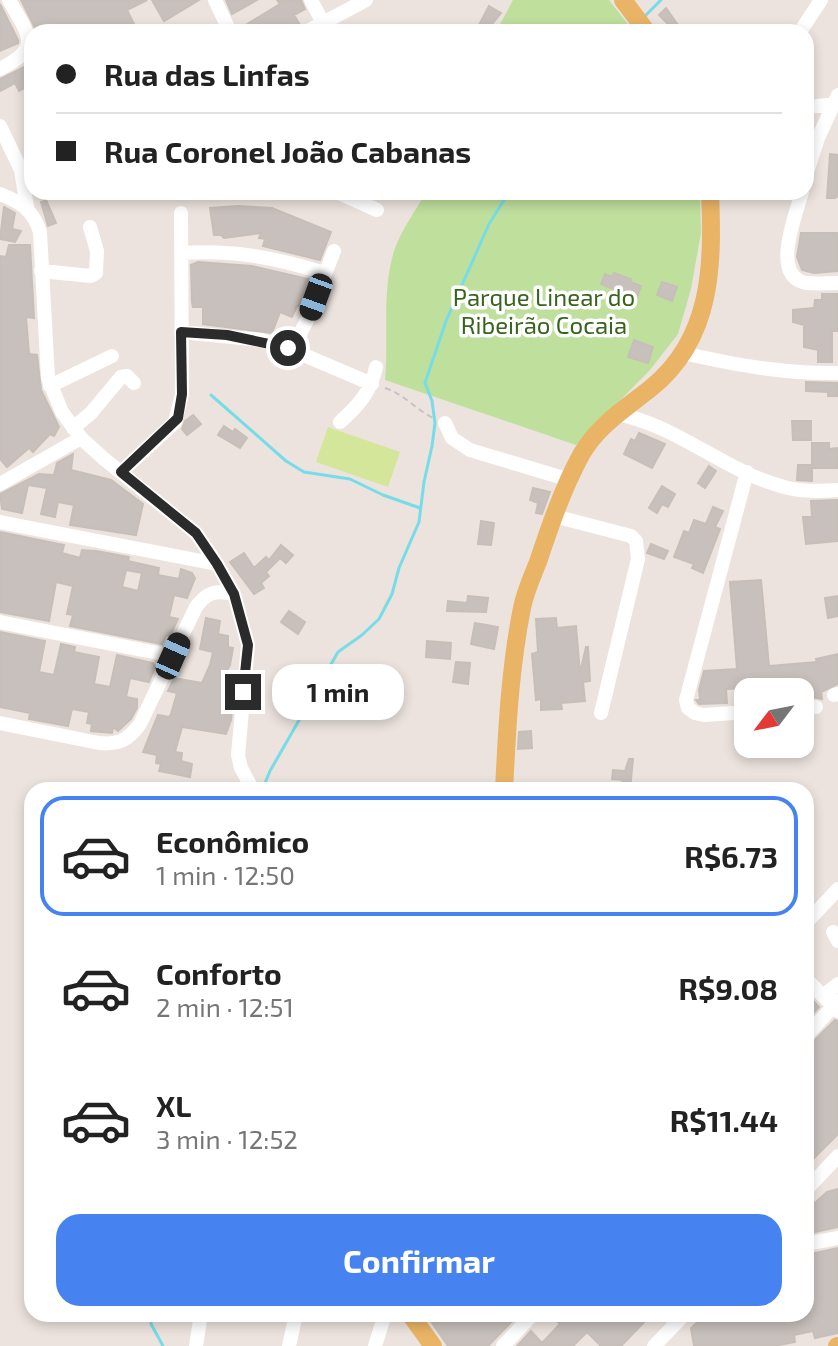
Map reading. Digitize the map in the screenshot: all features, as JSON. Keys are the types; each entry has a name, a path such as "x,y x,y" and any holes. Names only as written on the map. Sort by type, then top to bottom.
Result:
{"main road":[{"path":"504,782 511,678 522,605 554,516 582,453 617,414 637,409 683,353 698,328 712,267 710,200"},
{"path":"416,1322 433,1346"}],"street":[{"path":"9,0 24,29"},
{"path":"215,0 226,24"},
{"path":"311,0 316,24"},
{"path":"324,24 366,0"},
{"path":"805,24 821,0"},
{"path":"0,69 24,54"},
{"path":"814,105 836,101"},
{"path":"814,155 836,101"},
{"path":"0,126 21,170 24,188"},
{"path":"0,194 27,207 40,232 43,333 50,386 62,412 77,433 196,533 234,594 248,645 238,755 249,782"},
{"path":"26,200 27,207"},
{"path":"355,200 377,210"},
{"path":"800,200 786,255 789,272 807,283 838,283"},
{"path":"121,472 178,418 182,394 181,213"},
{"path":"41,271 91,276 96,273 97,251 90,227"},
{"path":"292,350 334,251"},
{"path":"181,253 240,252 324,273"},
{"path":"181,332 261,340 372,384"},
{"path":"683,353 765,371 838,373"},
{"path":"50,386 112,356"},
{"path":"340,422 359,404 372,384 376,367"},
{"path":"1,481 77,433 106,392 124,376 134,383"},
{"path":"637,409 747,472 787,488 838,490"},
{"path":"445,423 452,438 470,450 570,480"},
{"path":"734,713 695,713 688,708 689,687 747,472"},
{"path":"554,516 631,536 639,549 601,713"},
{"path":"0,522 217,564"},
{"path":"0,723 115,745 129,738 140,724 203,597 219,591 234,594"},
{"path":"0,622 173,656"},
{"path":"814,914 838,889"},
{"path":"823,996 838,984"},
{"path":"814,987 837,1006 814,1028"},
{"path":"814,1182 838,1156"},
{"path":"814,1242 838,1238"},
{"path":"196,1346 200,1322"},
{"path":"289,1346 294,1322"},
{"path":"375,1346 382,1322"},
{"path":"503,1346 526,1322"},
{"path":"654,1346 677,1322"}],"path":[{"path":"372,384 394,391 420,412 445,423"}],"green space":[{"path":"513,0 609,0 628,24 500,24"},
{"name":"Parque Linear do Ribeirão Cocaia","path":"421,200 700,200 701,233 691,289 678,334 650,370 576,445 385,380 388,280 401,234"},
{"path":"328,427 400,452 388,487 316,462"}],"building":[{"path":"21,0 147,0 127,10 134,24 33,24"},
{"path":"152,0 199,0 164,21"},
{"path":"226,0 257,0 232,14"},
{"path":"277,0 301,0 305,9 294,15 299,24 247,24 280,4"},
{"path":"0,4 18,43 0,51"},
{"path":"489,6 501,13 492,24 480,24"},
{"path":"666,8 677,24 668,24 659,15"},
{"path":"24,67 24,88 19,91 15,83 0,91 0,79"},
{"path":"830,154 838,155 838,196 835,198 827,198"},
{"path":"46,200 56,223 48,226 41,202"},
{"path":"4,207 15,213 12,229 21,231 15,242 0,239"},
{"path":"210,208 272,208 331,232 320,260 263,246 265,239 259,238 261,233 224,238 214,235"},
{"path":"801,233 838,233 838,271 814,273 802,270 797,257"},
{"path":"9,245 30,245 34,318 26,317 29,354 37,355 41,390 59,427 54,436 50,434 33,452 29,448 7,467 0,459 0,256 6,257"},
{"path":"198,262 252,266 312,280 302,307 297,306 292,317 280,312 272,333 203,324 203,307 193,307 192,302 191,265"},
{"path":"614,273 641,286 637,297 625,293 623,300 612,295 614,289 601,284 605,274 612,277"},
{"path":"662,282 677,287 672,301 657,295"},
{"path":"822,294 838,294 838,331 832,331 832,362 818,362 818,350 804,347 804,325 793,322 793,310 814,308 815,300 822,300"},
{"path":"634,340 653,347 648,363 628,357"},
{"path":"806,382 838,383 838,396 828,396 828,392 806,391"},
{"path":"193,415 201,424 187,435 182,429 185,421"},
{"path":"792,421 811,421 811,440 793,440"},
{"path":"224,426 233,432 235,429 247,438 240,448 218,435"},
{"path":"639,433 665,444 652,468 624,454 631,439 635,441"},
{"path":"812,443 829,443 829,449 838,448 838,468 812,468 812,481 797,480 798,465 812,465"},
{"path":"73,454 71,470 111,480 143,504 136,535 70,525 74,505 58,502 55,517 41,514 47,488 28,485 22,513 2,509 0,494 39,474 54,475 57,463"},
{"path":"709,466 716,471 705,488 698,483"},
{"path":"662,486 675,494 668,507 662,504 657,513 649,508"},
{"path":"533,488 550,492 542,514 536,513 538,503 530,500"},
{"path":"838,500 838,541 806,544 803,517 812,517 811,501"},
{"path":"713,507 723,511 715,527 720,529 703,573 692,568 694,564 674,557 684,531 689,533 694,520 706,524"},
{"path":"481,521 494,523 491,545 478,544"},
{"path":"0,532 64,545 62,553 80,558 82,550 96,551 129,557 128,561 159,568 158,575 179,579 181,569 192,573 195,578 187,598 174,595 169,617 178,619 170,636 166,635 162,644 70,626 73,615 67,614 73,586 56,582 49,621 0,612","holes":["126,570 142,573 138,591 122,587"]},
{"path":"651,544 668,551 664,559 647,553"},
{"path":"281,545 293,555 286,563 280,558 266,572 269,576 261,583 264,588 254,594 230,562 244,553 254,568 266,557 269,560"},
{"path":"761,580 769,666 817,662 816,659 838,654 838,684 821,692 822,699 814,697 814,678 734,678 734,689 726,689 727,703 699,704 696,700 700,700 704,671 737,669 730,582"},
{"path":"468,596 488,598 486,612 447,611 448,601 467,603"},
{"path":"838,596 838,616 828,618 825,598"},
{"path":"289,611 305,622 298,634 281,622"},
{"path":"206,618 220,621 218,634 228,636 228,647 233,648 230,665 219,686 231,689 231,720 226,734 182,727 175,752 182,753 181,761 192,764 190,777 159,771 161,764 156,763 157,755 143,752 158,715 169,717 171,714 177,693 168,691 174,678 202,683 213,652 200,649"},
{"path":"556,618 557,628 576,626 580,673 588,647 590,681 583,682 585,701 561,703 562,709 541,710 541,699 536,700 532,654 538,652 536,619"},
{"path":"475,623 498,627 494,649 471,644"},
{"path":"0,632 45,641 39,672 54,675 61,644 75,647 74,652 99,657 94,684 110,687 117,655 153,663 155,667 149,682 130,678 126,697 137,699 137,708 118,731 113,727 112,733 91,731 92,724 87,723 89,712 72,709 68,726 29,719 30,713 0,707"},
{"path":"427,641 451,643 450,659 426,657"},
{"path":"456,662 470,663 468,684 453,682"},
{"path":"531,731 532,748 518,749 519,732"},
{"path":"629,759 633,759 631,782 612,779 613,770 625,771"},
{"path":"835,1020 838,1021 838,1134 814,1158 814,1041"},
{"path":"838,1189 838,1227 814,1232 814,1204 827,1192"},
{"path":"838,1248 838,1333 815,1338 813,1331 794,1335 795,1342 774,1346 694,1346 691,1328 697,1322 814,1322 814,1253"},
{"path":"432,1322 511,1322 488,1346 448,1346"},
{"path":"558,1322 644,1322 621,1346 601,1346 587,1332 573,1346 517,1346 531,1331 542,1343 560,1324"}],"waterway":[{"path":"644,17 661,0"},
{"path":"265,782 338,652 379,619 392,594 399,568 419,522 432,446 435,423 432,401 425,383 446,321 489,224 504,200"},
{"path":"211,395 286,461 304,472 350,479 420,508"},
{"path":"151,1322 163,1346"}],"route":[{"path":"243,692 248,645 234,594 196,533 121,472 178,418 182,394 181,332 261,340 288,348"}]}
